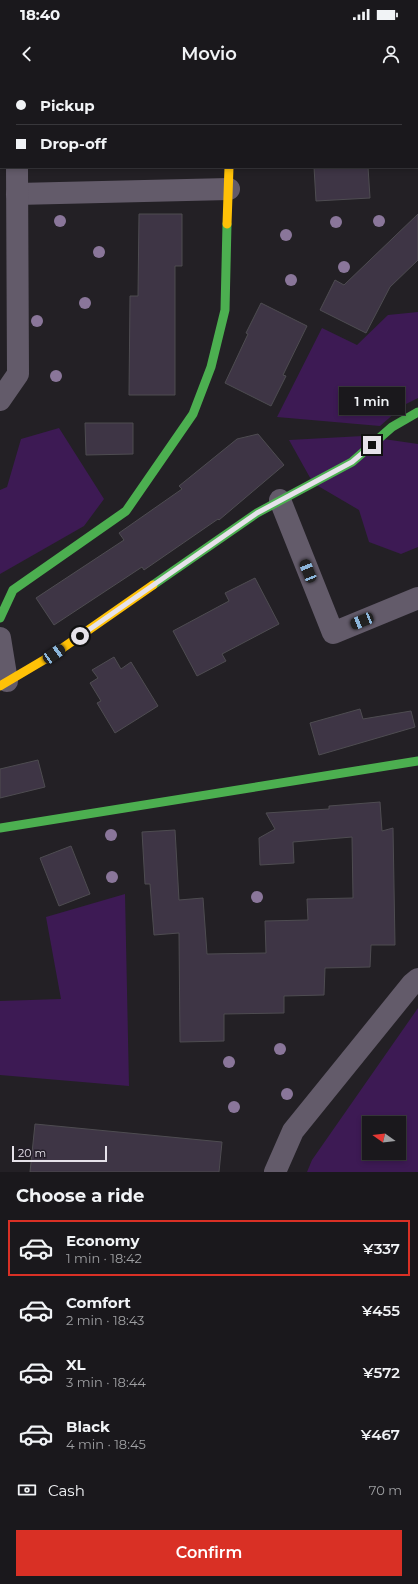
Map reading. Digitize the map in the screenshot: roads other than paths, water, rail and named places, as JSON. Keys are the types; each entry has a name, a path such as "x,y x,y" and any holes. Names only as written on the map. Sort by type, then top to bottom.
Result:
{"street":[{"path":"0,400 18,374 17,168"},
{"path":"0,618 13,590 126,511 193,414 211,367 225,310 229,168"},
{"path":"17,194 229,189"},
{"path":"0,638 4,684 49,658 257,513 352,462 392,427 418,412"},
{"path":"280,500 333,633 418,598"},
{"path":"0,828 418,761"},
{"path":"275,1172 293,1131 412,984 418,979"}]}
